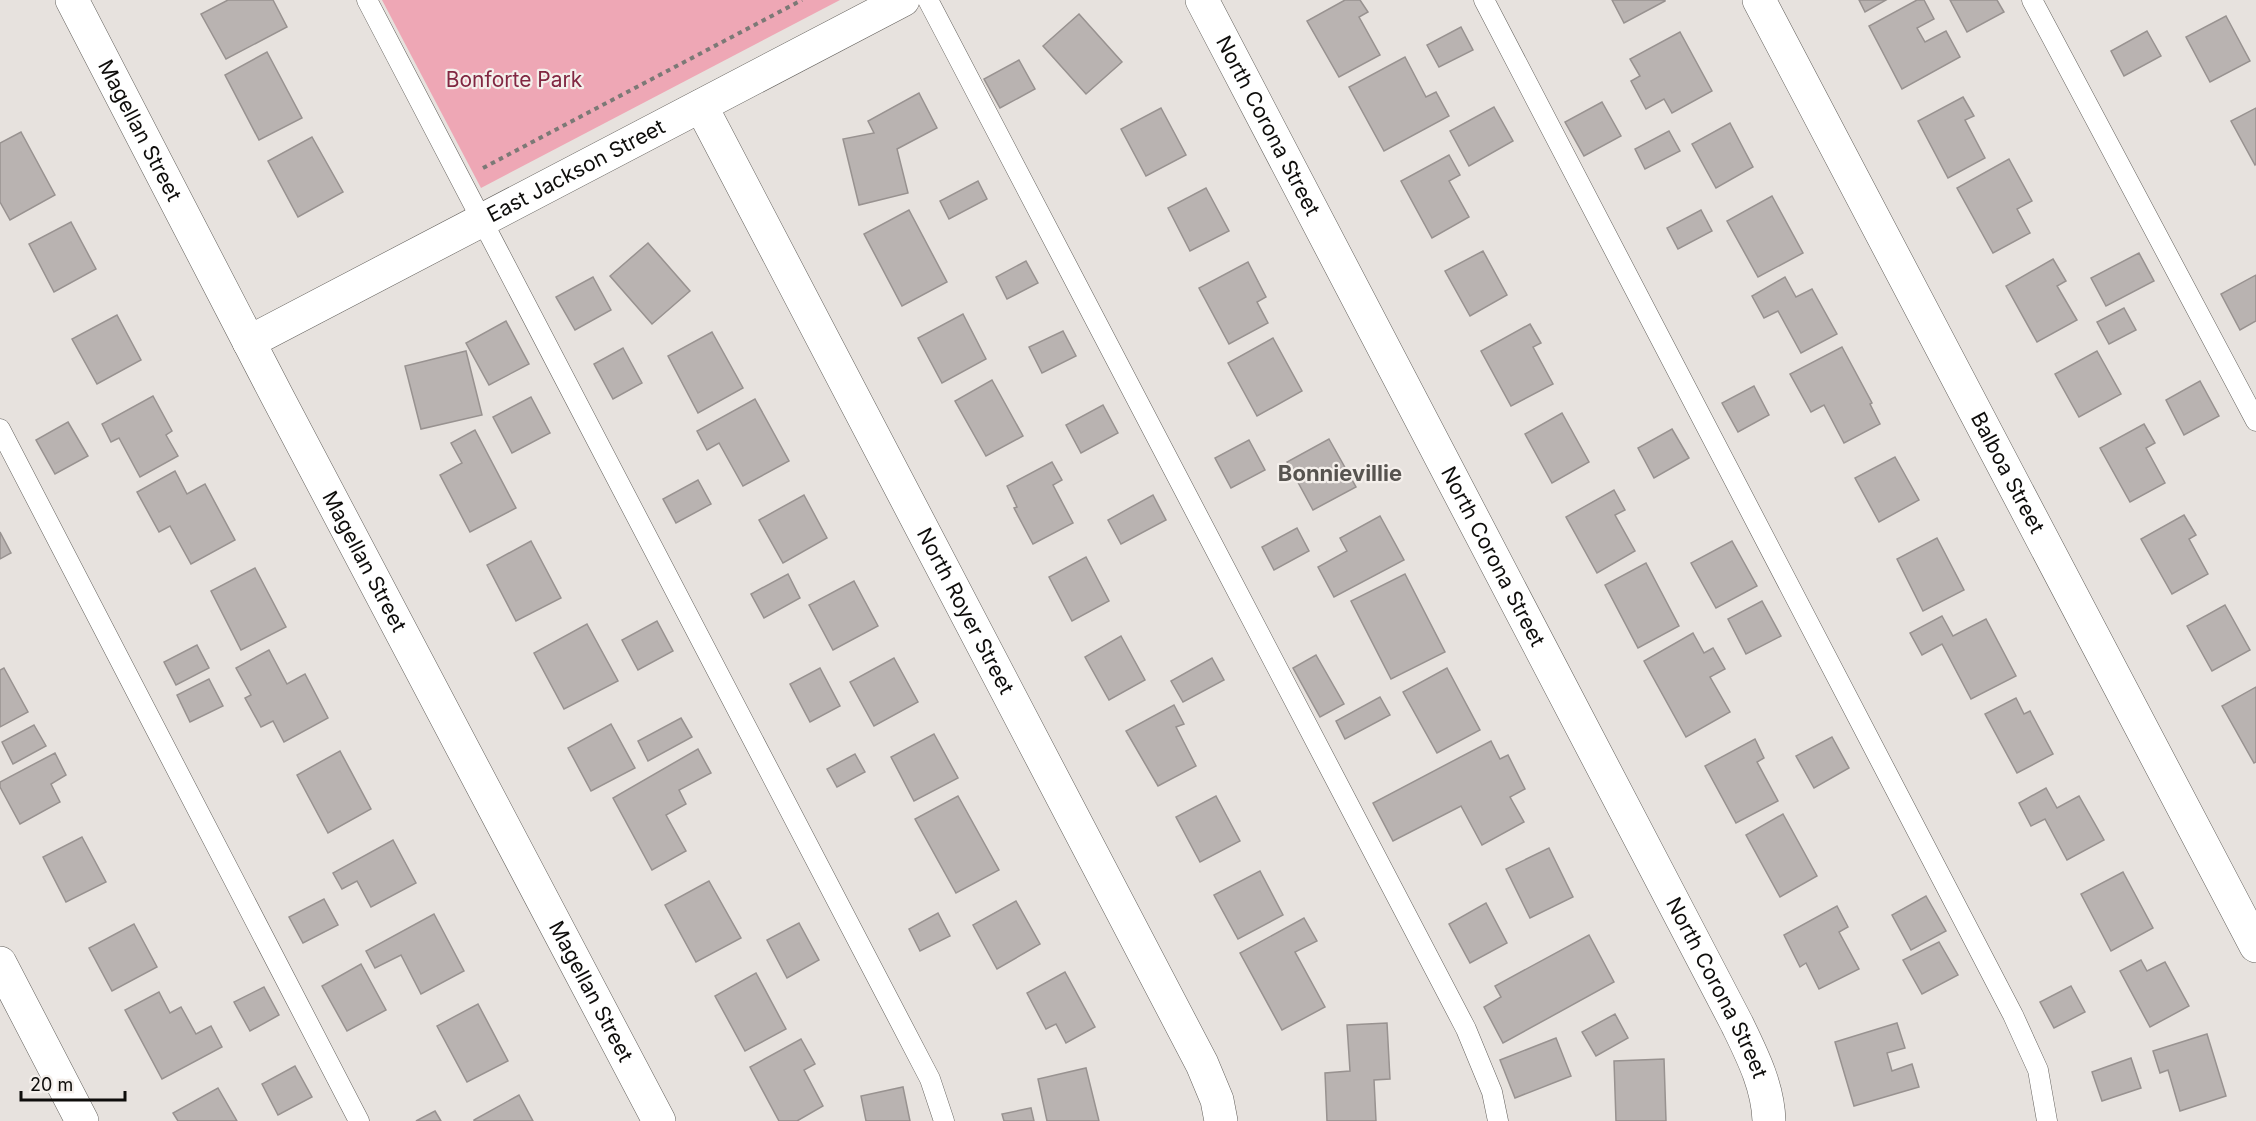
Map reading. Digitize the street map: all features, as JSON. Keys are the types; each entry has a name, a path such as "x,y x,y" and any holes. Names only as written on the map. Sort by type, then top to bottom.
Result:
{"street":[{"name":"Magellan Street","path":"72,0 249,342 659,1121"},
{"name":"East Jackson Street","path":"249,342 903,0"},
{"name":"North Corona Street","path":"1202,0 1737,1024 1758,1067 1768,1110 1768,1121"},
{"name":"Balboa Street","path":"1759,0 2256,946"},
{"name":"North Royer Street","path":"701,106 1202,1064 1217,1100 1221,1121"},
{"path":"0,963 82,1121"}],"lane":[{"path":"367,0 930,1079 944,1121"},
{"path":"928,0 1466,1029 1492,1092 1498,1121"},
{"path":"1484,0 2013,1014 2038,1070 2047,1121"},
{"path":"2032,0 2256,421"},
{"path":"0,429 359,1121"}],"path":[{"path":"461,179 802,0"}],"green space":[{"name":"Bonforte Park","path":"382,0 840,0 481,188"}],"building":[{"path":"228,0 273,0 287,27 226,59 201,14"},
{"path":"1345,0 1360,0 1368,12 1359,17 1380,55 1339,77 1307,21"},
{"path":"1612,0 1665,0 1665,1 1624,23"},
{"path":"1859,0 1886,0 1865,12"},
{"path":"1917,0 1924,0 1934,19 1917,28 1925,42 1946,31 1960,57 1902,89 1869,26"},
{"path":"1950,0 1997,0 2004,12 1967,32"},
{"path":"1079,14 1122,62 1086,94 1043,46"},
{"path":"2226,16 2250,61 2210,82 2186,37"},
{"path":"1461,27 1473,50 1439,67 1427,45"},
{"path":"2147,31 2161,56 2124,76 2111,51"},
{"path":"1680,32 1712,91 1672,113 1664,99 1646,109 1631,81 1640,76 1630,59"},
{"path":"267,52 302,118 259,140 225,75"},
{"path":"1405,57 1426,97 1436,92 1449,116 1384,151 1349,87"},
{"path":"1019,60 1035,89 1000,108 984,79"},
{"path":"919,93 937,128 897,149 908,193 859,205 843,139 874,133 868,121"},
{"path":"1963,97 1974,116 1965,120 1985,158 1948,178 1918,121"},
{"path":"1602,102 1621,136 1584,156 1565,122"},
{"path":"1494,107 1513,141 1469,166 1450,131"},
{"path":"1161,108 1186,155 1146,176 1121,129"},
{"path":"2256,108 2256,164 2255,165 2231,121"},
{"path":"1730,123 1753,167 1716,188 1692,144"},
{"path":"1669,131 1680,151 1645,169 1635,149"},
{"path":"21,132 55,195 10,220 0,202 0,143"},
{"path":"312,137 343,192 298,217 268,161"},
{"path":"1449,155 1460,175 1449,181 1469,217 1432,238 1401,181"},
{"path":"2009,159 2032,201 2017,209 2030,233 1993,253 1957,188"},
{"path":"978,181 987,199 949,219 940,201"},
{"path":"1206,188 1229,231 1190,251 1168,208"},
{"path":"1772,196 1803,253 1758,277 1727,221"},
{"path":"909,210 947,282 902,306 864,234"},
{"path":"1701,210 1712,231 1678,249 1667,228"},
{"path":"71,222 96,269 54,292 29,244"},
{"path":"648,243 690,291 652,324 610,276"},
{"path":"1483,251 1507,295 1470,316 1445,271"},
{"path":"2139,253 2154,281 2106,306 2091,278"},
{"path":"2053,259 2066,281 2057,286 2077,320 2037,342 2006,286"},
{"path":"1026,261 1038,283 1007,299 996,277"},
{"path":"1248,262 1266,297 1257,302 1268,323 1229,344 1199,288"},
{"path":"2256,275 2256,321 2240,330 2221,294"},
{"path":"593,277 611,310 575,330 556,297"},
{"path":"1785,277 1796,297 1812,289 1837,334 1801,353 1778,311 1764,318 1752,296"},
{"path":"2124,308 2136,330 2109,344 2097,322"},
{"path":"963,314 986,359 942,383 918,338"},
{"path":"117,315 141,360 97,384 72,339"},
{"path":"506,321 529,364 489,385 466,343"},
{"path":"1530,324 1541,343 1533,347 1553,384 1511,406 1481,351"},
{"path":"1063,331 1076,356 1042,373 1029,347"},
{"path":"712,332 743,388 698,413 668,356"},
{"path":"1273,338 1302,391 1257,416 1228,363"},
{"path":"1842,347 1872,403 1870,404 1880,424 1844,443 1824,405 1811,412 1790,374"},
{"path":"623,348 642,383 613,399 594,364"},
{"path":"466,351 482,415 421,429 405,366"},
{"path":"2097,351 2121,394 2079,417 2055,374"},
{"path":"992,380 1023,436 986,456 955,401"},
{"path":"2200,381 2219,416 2184,435 2166,400"},
{"path":"1754,386 1769,415 1738,432 1722,403"},
{"path":"153,396 172,431 166,435 178,456 140,477 119,438 111,442 102,424"},
{"path":"531,397 550,433 512,453 493,417"},
{"path":"755,399 789,461 743,486 719,443 707,450 697,431"},
{"path":"1103,405 1118,433 1081,453 1066,425"},
{"path":"1562,413 1589,462 1552,483 1525,434"},
{"path":"68,422 88,456 55,474 36,440"},
{"path":"2144,424 2155,443 2146,448 2165,483 2130,502 2100,448"},
{"path":"1672,429 1689,458 1654,478 1638,448"},
{"path":"475,430 516,508 470,532 440,475 462,463 451,443"},
{"path":"1329,439 1356,487 1313,510 1287,462"},
{"path":"1249,440 1265,470 1231,488 1215,458"},
{"path":"1895,457 1919,500 1879,522 1855,478"},
{"path":"1052,462 1062,480 1053,485 1073,523 1033,544 1014,508 1017,507 1007,486"},
{"path":"175,471 187,494 205,484 235,540 191,564 170,526 159,532 137,492"},
{"path":"698,480 711,504 676,523 663,499"},
{"path":"1614,490 1625,510 1615,515 1635,551 1597,573 1566,517"},
{"path":"804,495 827,538 783,563 759,520"},
{"path":"1153,495 1166,520 1121,544 1108,520"},
{"path":"2184,515 2196,535 2189,539 2208,574 2172,594 2141,539"},
{"path":"1380,516 1404,560 1334,597 1318,567 1347,551 1340,538"},
{"path":"1297,528 1309,551 1274,570 1262,547"},
{"path":"0,532 11,553 0,559"},
{"path":"1937,538 1964,590 1923,611 1897,559"},
{"path":"531,541 561,598 516,621 487,565"},
{"path":"1732,541 1757,586 1716,608 1691,563"},
{"path":"1086,557 1109,601 1072,621 1049,577"},
{"path":"1646,563 1679,626 1638,648 1605,585"},
{"path":"255,568 286,627 241,650 211,591"},
{"path":"788,574 800,598 764,618 751,594"},
{"path":"1405,574 1445,652 1391,679 1351,601"},
{"path":"854,581 878,626 833,650 809,605"},
{"path":"1762,601 1781,636 1746,654 1728,619"},
{"path":"2225,605 2250,650 2212,671 2187,626"},
{"path":"1942,616 1953,636 1986,619 2016,676 1971,699 1942,644 1922,655 1910,633"},
{"path":"657,621 673,651 638,670 622,640"},
{"path":"587,624 618,681 564,709 534,653"},
{"path":"1693,633 1704,653 1713,648 1725,669 1710,677 1730,712 1686,737 1644,661"},
{"path":"1121,636 1145,680 1109,700 1085,657"},
{"path":"197,645 209,668 176,685 164,662"},
{"path":"269,650 287,684 305,674 328,718 284,742 273,721 261,727 245,698 251,695 236,668"},
{"path":"1316,655 1344,704 1320,717 1293,668"},
{"path":"894,658 918,702 874,726 850,682"},
{"path":"1212,658 1224,680 1183,702 1171,681"},
{"path":"4,668 28,712 0,727 0,670"},
{"path":"820,668 840,706 810,722 790,684"},
{"path":"1447,668 1480,730 1437,753 1403,692"},
{"path":"209,679 223,706 190,722 177,695"},
{"path":"2256,687 2256,762 2254,763 2222,706"},
{"path":"1380,697 1390,715 1345,739 1336,721"},
{"path":"2016,698 2024,714 2030,711 2053,754 2017,773 1985,714"},
{"path":"1174,705 1184,724 1176,727 1196,766 1158,786 1126,731"},
{"path":"681,718 692,737 648,761 638,741"},
{"path":"611,724 635,768 591,791 568,748"},
{"path":"34,725 46,746 13,764 2,742"},
{"path":"934,734 958,778 914,801 891,757"},
{"path":"1832,737 1849,768 1814,788 1796,756"},
{"path":"1755,739 1764,758 1757,762 1778,801 1736,823 1705,766"},
{"path":"1491,741 1500,759 1508,755 1525,789 1510,797 1524,822 1482,845 1461,806 1393,841 1373,803"},
{"path":"698,749 711,773 679,790 686,804 666,815 686,851 652,870 613,798"},
{"path":"340,751 371,809 328,833 297,775"},
{"path":"55,753 66,775 51,784 60,802 20,824 0,787 0,782"},
{"path":"855,754 865,772 837,787 827,769"},
{"path":"2046,788 2057,808 2079,796 2104,840 2067,860 2045,819 2031,826 2019,803"},
{"path":"958,796 999,870 956,893 915,819"},
{"path":"1216,796 1240,841 1200,862 1176,817"},
{"path":"1783,814 1817,876 1780,897 1746,835"},
{"path":"82,837 106,882 66,902 43,857"},
{"path":"393,840 416,883 371,907 357,881 342,889 333,873"},
{"path":"1549,848 1573,897 1530,918 1506,869"},
{"path":"1260,871 1283,915 1238,939 1214,895"},
{"path":"2123,872 2153,928 2111,951 2081,894"},
{"path":"709,881 741,938 696,962 665,905"},
{"path":"1926,896 1946,931 1911,950 1892,915"},
{"path":"324,899 338,925 303,943 289,917"},
{"path":"1016,901 1040,944 997,969 973,925"},
{"path":"1486,903 1507,943 1470,963 1449,924"},
{"path":"1837,906 1848,927 1839,932 1859,969 1819,989 1806,963 1800,967 1784,935"},
{"path":"938,913 950,936 920,951 909,929"},
{"path":"434,914 464,971 421,994 401,955 375,968 366,951"},
{"path":"1304,918 1317,941 1295,952 1325,1007 1282,1030 1240,953"},
{"path":"799,923 819,960 787,978 767,940"},
{"path":"134,924 157,967 112,991 89,948"},
{"path":"1589,935 1614,982 1503,1043 1484,1007 1501,997 1495,986"},
{"path":"1939,942 1958,975 1922,994 1903,960"},
{"path":"2141,960 2147,971 2165,962 2189,1006 2150,1027 2120,971"},
{"path":"361,964 386,1010 347,1031 322,986"},
{"path":"1065,972 1095,1027 1066,1043 1056,1024 1046,1029 1027,993"},
{"path":"756,973 786,1029 745,1051 715,996"},
{"path":"2071,986 2085,1012 2054,1028 2040,1002"},
{"path":"264,987 279,1015 250,1031 234,1002"},
{"path":"159,992 170,1013 181,1007 196,1034 211,1026 222,1047 162,1079 125,1010"},
{"path":"478,1004 508,1061 467,1082 437,1026"},
{"path":"1615,1014 1628,1038 1596,1056 1582,1032"},
{"path":"1387,1023 1390,1079 1374,1080 1376,1121 1327,1121 1325,1073 1350,1071 1347,1025"},
{"path":"1897,1023 1905,1048 1887,1053 1892,1071 1912,1064 1919,1087 1854,1106 1835,1042"},
{"path":"2207,1034 2226,1096 2180,1111 2168,1070 2160,1073 2153,1051"},
{"path":"1556,1038 1571,1076 1515,1098 1500,1060"},
{"path":"801,1039 815,1064 804,1070 823,1106 797,1121 779,1121 750,1067"},
{"path":"2131,1058 2141,1088 2102,1101 2092,1072"},
{"path":"1664,1059 1666,1121 1616,1121 1614,1061"},
{"path":"295,1066 312,1097 278,1115 262,1084"},
{"path":"1086,1068 1099,1121 1047,1121 1038,1079"},
{"path":"903,1087 910,1121 866,1121 861,1096"},
{"path":"218,1088 237,1121 178,1121 173,1113"},
{"path":"519,1095 533,1121 474,1121 474,1120"},
{"path":"1031,1108 1034,1121 1004,1121 1002,1114"},
{"path":"435,1111 441,1121 416,1121"}],"district":[{"name":"Bonnievillie","path":"1340,473"}]}
